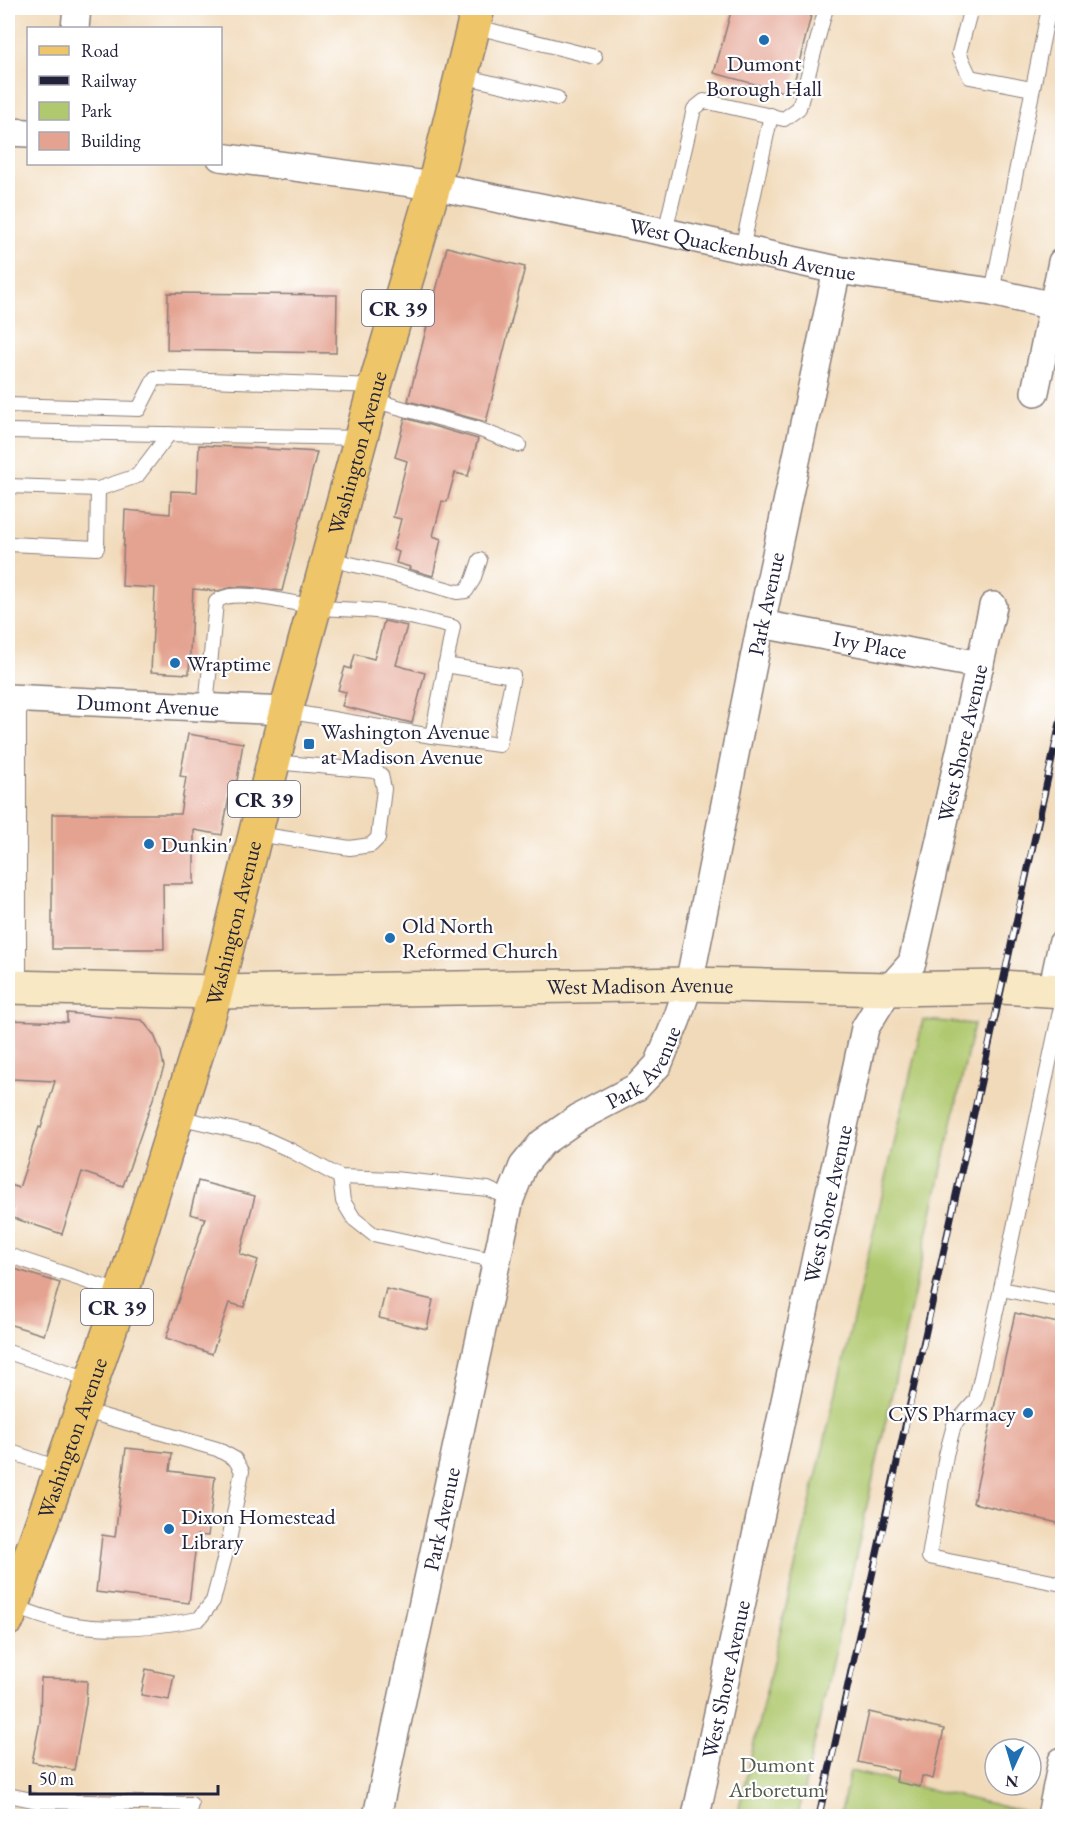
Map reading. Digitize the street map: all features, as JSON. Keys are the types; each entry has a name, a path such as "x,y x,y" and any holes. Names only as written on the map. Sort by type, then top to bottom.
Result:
{"main road":[{"name":"Washington Avenue","path":"10,1613 122,1293 216,992 286,711 434,186 476,17"},
{"name":"West Madison Avenue","path":"13,988 216,992 689,984 889,989 1001,987 1059,995"}],"street":[{"path":"75,27 77,8"},
{"path":"8,132 27,134"},
{"name":"West Quackenbush Avenue","path":"222,157 434,186 665,232 837,270 992,292 1053,306"},
{"path":"1035,392 1062,262"},
{"name":"Park Avenue","path":"377,1816 510,1199 523,1166 542,1143 578,1118 637,1087 658,1065 689,984 760,624 837,270"},
{"name":"West Shore Avenue","path":"696,1816 866,1028 889,989 912,963 993,606"},
{"name":"Ivy Place","path":"760,624 980,665"},
{"name":"Dumont Avenue","path":"13,698 286,711"},
{"path":"1059,995 1062,944"},
{"path":"1051,1816 1062,1761"}],"lane":[{"path":"665,232 694,109 704,100 784,119 799,108 826,8"},
{"path":"971,8 959,53 970,77 1032,89"},
{"path":"992,292 1048,8"},
{"path":"476,17 595,57"},
{"path":"460,75 557,98"},
{"path":"742,249 771,115"},
{"path":"8,405 139,409 155,378 374,393 519,445"},
{"path":"8,431 362,438"},
{"path":"8,486 98,489 137,476 169,434"},
{"path":"8,544 97,548 98,489"},
{"path":"328,559 458,592 466,591 480,561"},
{"path":"206,707 218,599 230,596 273,598 315,607 385,612 453,627 432,736"},
{"path":"286,711 499,746 513,676 446,665"},
{"path":"13,698 13,988"},
{"path":"256,834 350,848 370,845 378,838 384,789 381,775 375,771 274,762"},
{"path":"1059,995 1048,1067 976,1400 954,1425 946,1455 929,1557 1062,1584"},
{"path":"1048,1067 1062,1070"},
{"path":"177,1117 257,1135 340,1177 394,1179 488,1189 510,1199"},
{"path":"340,1177 343,1201 354,1219 373,1234 497,1261"},
{"path":"8,1255 122,1293"},
{"path":"1001,1289 1062,1301"},
{"path":"8,1352 87,1395 217,1449 235,1459 242,1471 229,1540 213,1601 199,1618 171,1624 105,1627 10,1613"},
{"path":"8,1451 61,1469"},
{"path":"8,1795 37,1801 191,1804 188,1816"}],"green space":[{"name":"Dumont Arboretum","path":"923,1020 974,1024 798,1816 737,1816"},
{"path":"850,1771 1031,1813 1031,1816 840,1816"}],"building":[{"name":"Dumont Borough Hall","path":"732,8 813,8 791,94 714,73"},
{"path":"447,247 525,267 486,422 408,401"},
{"path":"168,293 337,295 336,353 167,350"},
{"path":"405,418 478,439 468,476 455,473 447,502 442,501 433,536 441,539 433,576 396,563 399,552 393,550 401,519 393,517 407,461 395,457"},
{"path":"199,445 317,452 282,591 248,587 234,587 218,591 193,589 189,674 151,672 155,588 122,586 125,510 170,514 171,491 197,492"},
{"path":"384,621 407,626 396,665 425,673 412,723 342,706 346,692 338,690 345,667 351,669 355,654 374,659"},
{"path":"188,734 243,743 237,781 232,781 222,835 194,830 194,884 163,884 164,949 52,949 52,814 180,814 186,777 180,776"},
{"path":"67,1013 142,1020 154,1035 164,1067 123,1186 82,1172 62,1234 10,1217 13,1208 8,1206 8,1184 19,1188 55,1081 11,1079 12,1047 8,1047 8,1020 67,1022"},
{"path":"198,1181 255,1196 240,1254 258,1260 244,1307 229,1303 212,1354 166,1338 205,1218 190,1214"},
{"path":"8,1267 60,1283 44,1335 8,1324"},
{"path":"386,1289 433,1300 427,1329 379,1318"},
{"name":"CVS Pharmacy","path":"1015,1313 1062,1324 1062,1524 973,1503"},
{"name":"Dixon Homestead Library","path":"126,1448 172,1453 170,1471 215,1477 208,1536 197,1535 189,1603 96,1592 102,1535 115,1537"},
{"path":"146,1669 174,1675 169,1700 141,1695"},
{"path":"41,1678 87,1681 86,1703 74,1770 32,1762 40,1722"},
{"path":"869,1712 944,1729 933,1779 922,1776 920,1787 896,1782 898,1771 858,1762"}],"railway":[{"path":"819,1816 1062,714"}],"place":[{"name":"Dumont Borough Hall","path":"764,40"},
{"name":"Wraptime","path":"175,663"},
{"name":"Washington Avenue at Madison Avenue","path":"309,744"},
{"name":"Dunkin'","path":"149,844"},
{"name":"Old North Reformed Church","path":"390,938"},
{"name":"CVS Pharmacy","path":"1028,1413"},
{"name":"Dixon Homestead Library","path":"169,1529"}]}
